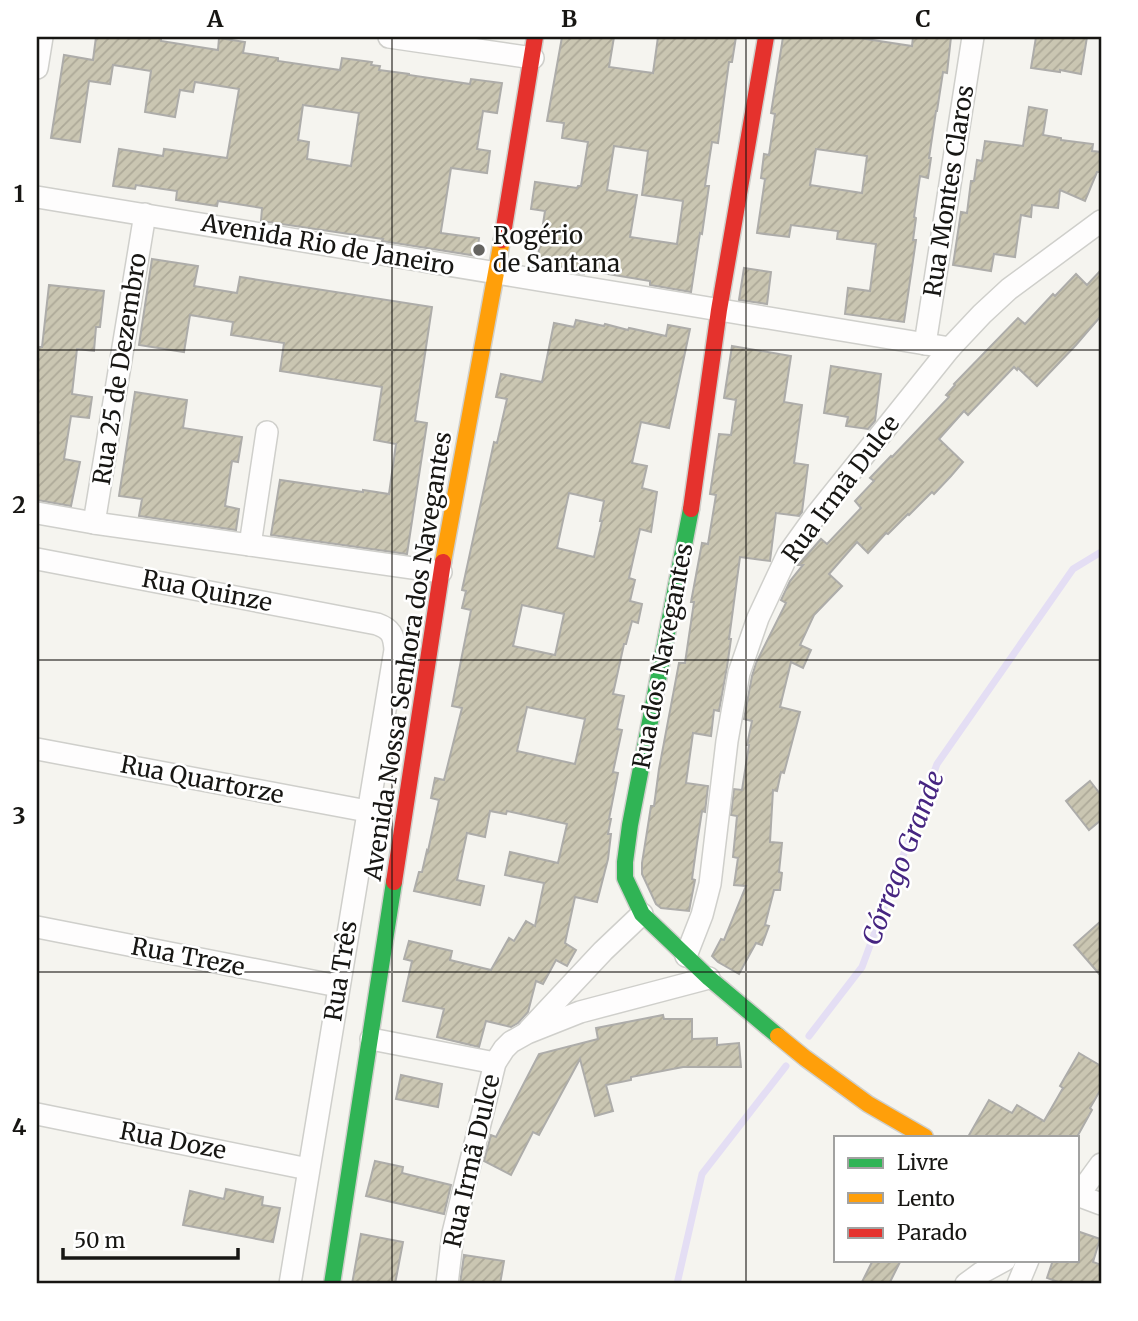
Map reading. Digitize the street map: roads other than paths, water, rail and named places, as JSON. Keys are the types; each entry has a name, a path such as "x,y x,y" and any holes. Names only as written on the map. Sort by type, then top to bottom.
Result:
{"street":[{"path":"37,68 42,37"},
{"path":"389,37 534,47"},
{"name":"Rua dos Navegantes","path":"766,37 719,310 690,514 631,825 625,878 642,914 709,978 805,1058 858,1097 923,1136"},
{"name":"Rua Montes Claros","path":"925,344 973,37"},
{"name":"Avenida Nossa Senhora dos Navegantes","path":"331,1284 371,1039 440,572 497,274 534,47"},
{"name":"Avenida Rio de Janeiro","path":"37,197 950,348"},
{"name":"Rua 25 de Dezembro","path":"94,523 145,214"},
{"name":"Rua Irmã Dulce","path":"686,956 702,915 710,884 727,741 739,673 749,639 788,554 950,348 982,314 1009,289 1101,222"},
{"path":"250,545 267,432"},
{"path":"37,513 440,572"},
{"name":"Rua Quinze","path":"37,559 377,624"},
{"name":"Rua Três","path":"290,1284 395,650 392,634 386,627 377,624"},
{"name":"Rua Quartorze","path":"37,749 367,811"},
{"path":"527,1032 603,951 642,914"},
{"name":"Rua Treze","path":"37,928 338,986"},
{"name":"Rua Irmã Dulce","path":"447,1284 453,1233 495,1063 503,1049 527,1032 580,1012 709,978"},
{"path":"371,1039 495,1063"},
{"name":"Rua Doze","path":"37,1114 308,1169"},
{"path":"1078,1195 1101,1164"},
{"path":"1078,1196 1101,1204"},
{"path":"966,1284 1000,1262"},
{"path":"1018,1284 1027,1262"}],"waterway":[{"name":"Córrego Grande","path":"809,1036 862,967 937,764 1073,569 1101,552"},
{"name":"Córrego Grande","path":"677,1284 702,1174 786,1066"}],"place":[{"name":"Rogério de Santana","path":"479,250"}]}
